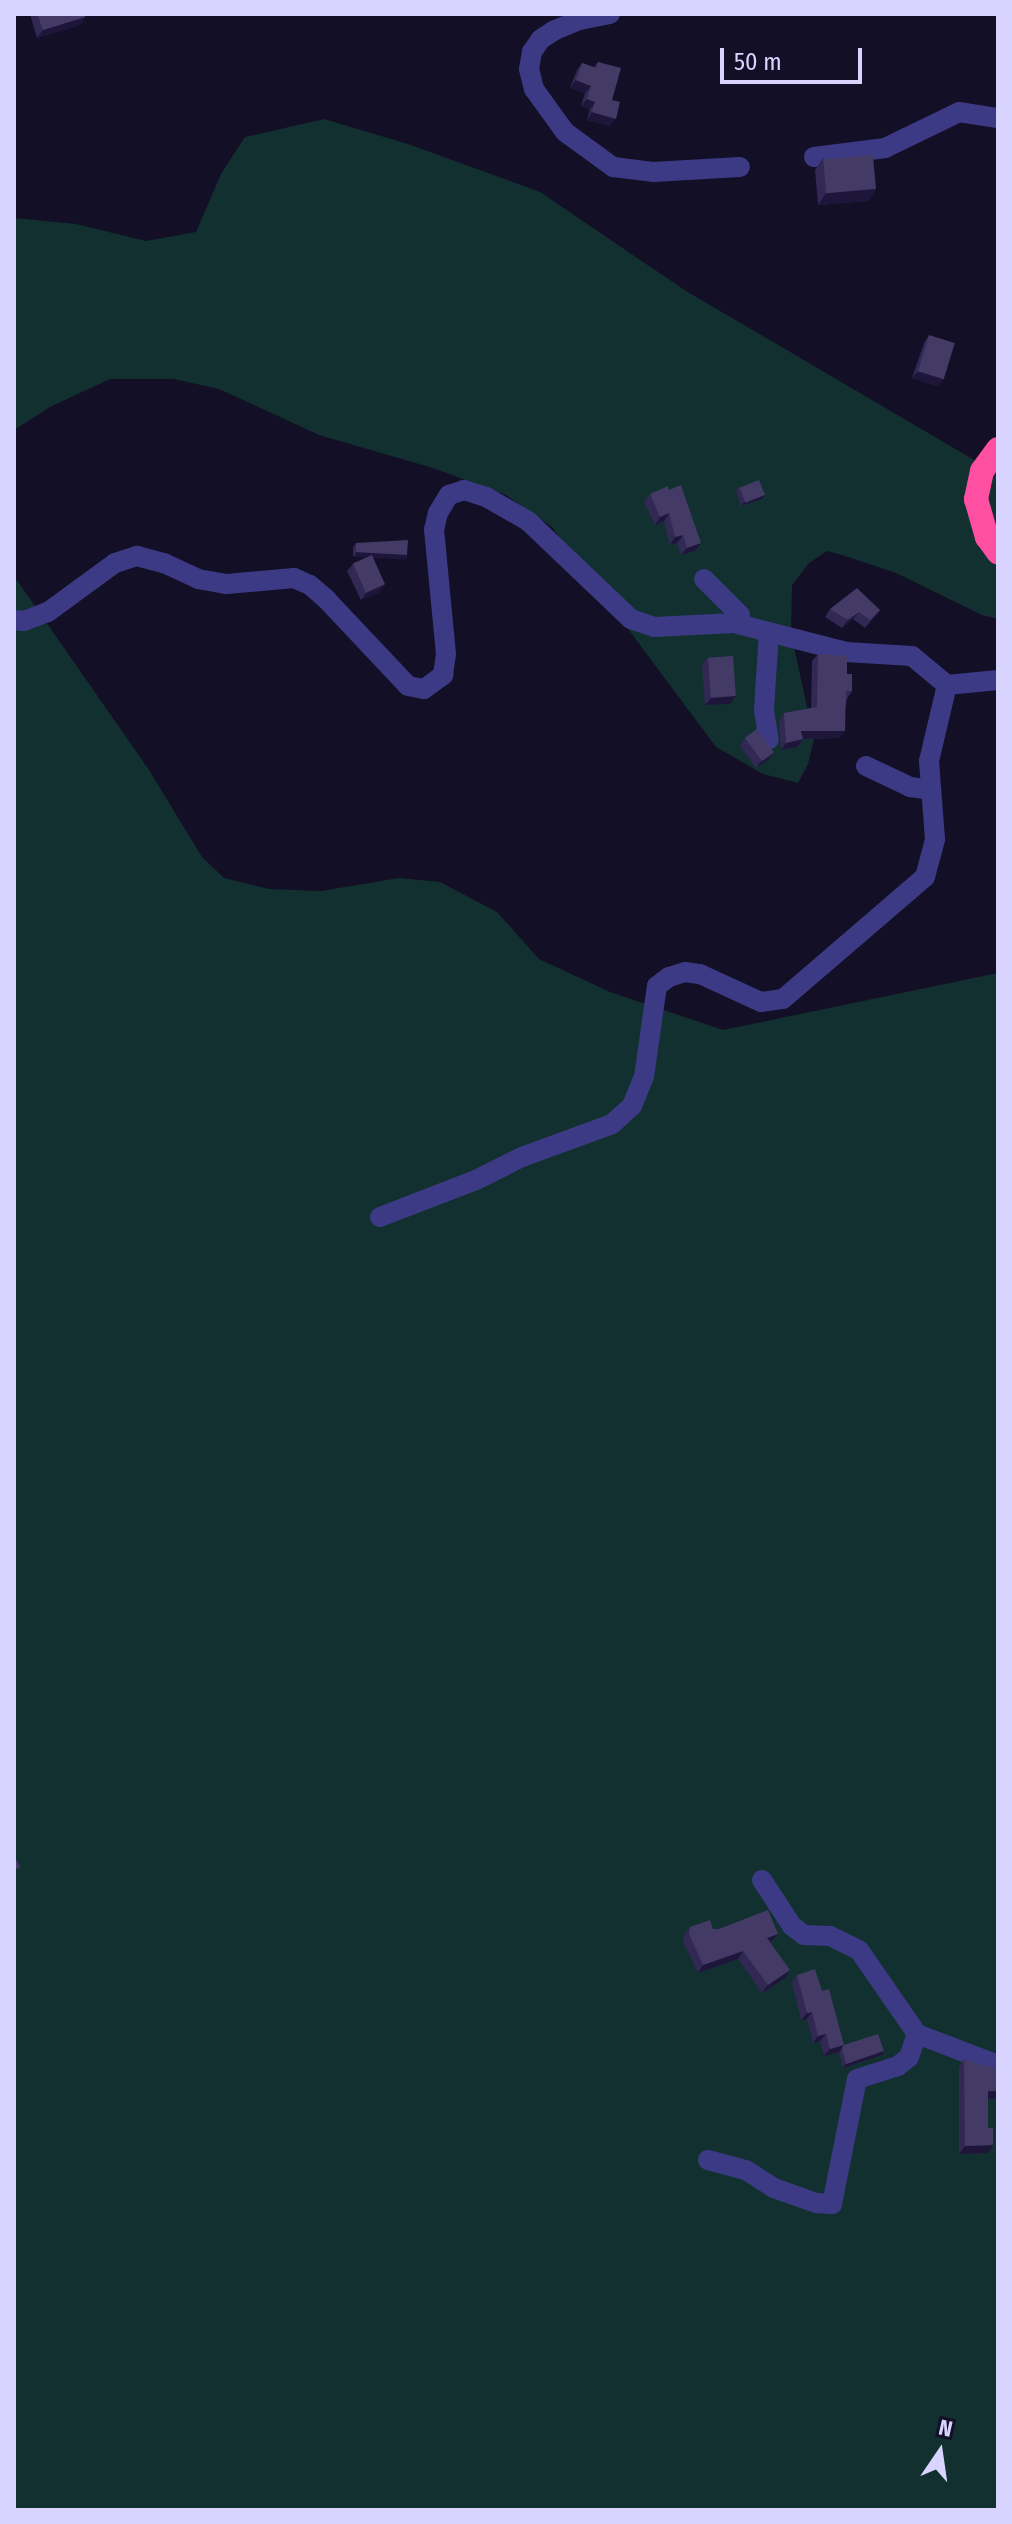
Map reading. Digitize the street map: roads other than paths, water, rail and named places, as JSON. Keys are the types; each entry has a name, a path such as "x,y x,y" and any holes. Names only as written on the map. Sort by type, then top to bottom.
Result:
{"highway":[{"path":"998,449 982,471 976,499 987,537 998,552"}],"street":[{"path":"610,14 579,20 555,30 541,39 532,52 529,69 534,89 565,132 613,167 653,172 740,167"},
{"path":"814,157 885,148 959,112 998,118"},
{"path":"14,620 24,621 48,612 115,563 137,556 164,563 198,579 227,584 294,578 310,585 327,600 408,686 424,689 443,675 446,654 434,530 442,503 449,495 464,490 486,497 528,521 631,619 654,627 740,624 846,652 912,656 947,685 998,680"},
{"path":"704,579 740,615 740,624"},
{"path":"769,632 764,710 769,740"},
{"path":"380,1217 476,1180 522,1157 612,1124 632,1106 644,1077 657,986 669,977 685,972 700,974 761,1002 783,999 925,877 935,839 929,761 947,685"},
{"path":"866,766 910,787 931,790"},
{"path":"762,1880 792,1926 804,1935 830,1936 859,1950 917,2034 998,2065"},
{"path":"708,2160 746,2170 774,2188 816,2203 832,2204 857,2079 898,2066 909,2057 917,2034"}]}
